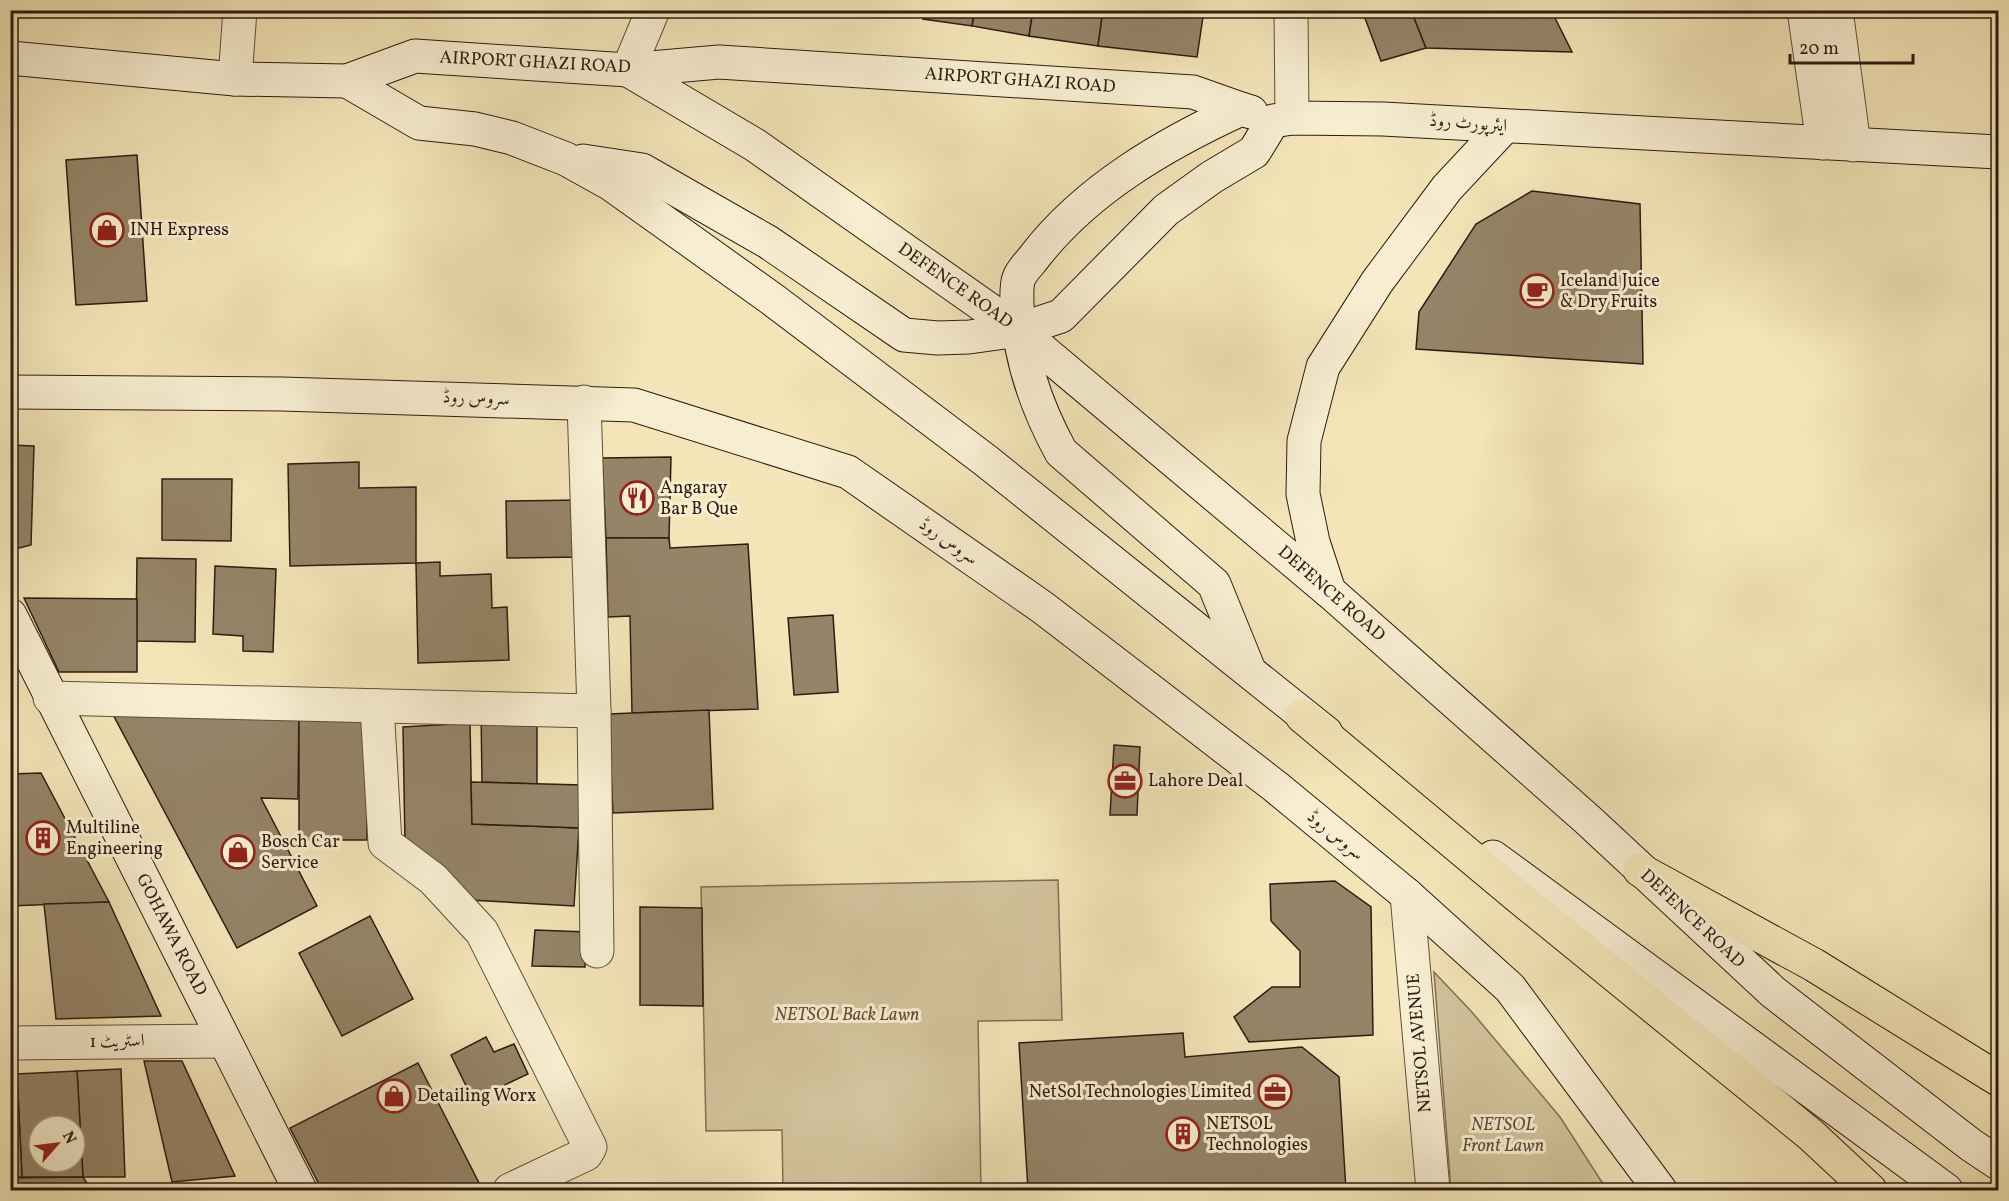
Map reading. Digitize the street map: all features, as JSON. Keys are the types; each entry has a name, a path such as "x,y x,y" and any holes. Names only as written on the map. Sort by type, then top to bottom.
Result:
{"highway":[{"path":"1302,716 1520,898 1811,1135 1870,1191"},
{"path":"1640,870 1814,964 1998,1079"}],"main road":[{"path":"235,79 240,10"},
{"path":"628,70 653,10"},
{"path":"566,159 642,170 768,242 904,335 938,338 1018,330 1061,316 1166,210 1212,177 1254,152 1283,119 1291,10"},
{"path":"1804,10 1839,144"},
{"path":"1836,10 1839,144"},
{"name":"AIRPORT GHAZI ROAD","path":"10,58 235,79 347,81 415,56 628,70 719,62 1193,92 1241,109 1283,119"},
{"name":"DEFENCE ROAD","path":"628,70 755,145 1018,330 1329,591 1588,820 1773,992 1971,1145 1998,1163"},
{"path":"347,81 419,123 475,129 512,138 566,159 611,184 772,299 985,460 1302,716 1946,1191"},
{"path":"1241,109 1162,149 1105,188 1051,236 1018,278 1018,330 1023,360 1036,398 1061,452 1214,584 1249,671"},
{"name":"ایئرپورٹ روڈ","path":"1283,119 1383,119 1998,152"},
{"path":"1329,591 1313,542 1303,494 1304,441 1323,367 1377,282 1447,188 1504,127"},
{"name":"سروس روڈ","path":"10,392 282,394 634,405 848,472 1042,608 1276,787 1407,895 1510,988 1660,1191"},
{"path":"584,402 594,711 597,951"},
{"name":"GOHAWA ROAD","path":"10,615 300,1191"},
{"path":"50,698 594,711"},
{"path":"377,706 385,843 434,879 482,932 590,1147 586,1154 510,1191"},
{"name":"NETSOL AVENUE","path":"1407,895 1433,1191"},
{"name":"اسٹریٹ 1","path":"10,1043 224,1041"}],"green space":[{"name":"NETSOL Back Lawn","path":"1058,880 1062,1020 978,1021 981,1190 783,1190 782,1130 706,1131 701,887"},
{"name":"NETSOL Front Lawn","path":"1434,972 1471,1011 1560,1117 1607,1190 1451,1190"}],"building":[{"path":"925,10 975,10 972,26 923,19"},
{"path":"975,10 1033,10 1029,36 972,26"},
{"path":"1033,10 1103,10 1098,46 1029,36"},
{"path":"1103,10 1204,10 1197,57 1098,46"},
{"path":"1362,10 1411,10 1426,48 1381,61"},
{"path":"1411,10 1551,10 1572,52 1426,48"},
{"name":"INH Express","path":"137,155 147,301 76,305 66,160"},
{"name":"Iceland Juice & Dry Fruits","path":"1532,191 1640,204 1643,364 1416,349 1419,312 1476,224"},
{"path":"10,445 34,446 31,545 11,550"},
{"name":"Angaray Bar B Que","path":"671,457 669,538 606,538 602,458"},
{"path":"359,462 359,488 416,487 416,563 290,566 288,464"},
{"path":"162,479 232,479 231,541 162,540"},
{"path":"583,500 584,557 507,558 506,501"},
{"path":"606,538 669,538 670,548 748,544 758,709 632,713 630,616 608,617"},
{"path":"137,558 196,559 195,642 136,641"},
{"path":"440,562 440,576 491,574 492,608 507,607 509,660 418,663 416,563"},
{"path":"215,566 276,569 273,652 243,651 243,636 213,634"},
{"path":"24,598 137,599 137,672 59,672"},
{"path":"833,615 838,692 794,695 788,618"},
{"name":"Bosch Car Service","path":"299,707 298,799 261,798 317,906 237,948 110,709"},
{"path":"299,707 366,707 367,840 299,840"},
{"path":"537,710 537,784 482,782 481,712"},
{"path":"709,710 713,809 613,813 608,714"},
{"path":"470,723 472,824 579,828 574,906 469,900 405,845 403,727"},
{"name":"Lahore Deal","path":"1114,745 1140,747 1137,815 1110,815"},
{"name":"Multiline Engineering","path":"41,773 109,902 10,906 10,774"},
{"path":"471,782 582,785 579,828 472,824"},
{"path":"1335,881 1371,907 1373,1035 1249,1042 1234,1017 1272,987 1300,987 1300,951 1271,921 1270,884"},
{"path":"109,902 161,1016 56,1019 44,904"},
{"path":"640,907 702,908 703,1006 640,1005"},
{"path":"370,916 413,999 342,1036 299,953"},
{"path":"535,930 587,932 585,967 532,966"},
{"name":"NETSOL Technologies","path":"1183,1033 1185,1057 1302,1047 1339,1077 1346,1190 1028,1190 1019,1043"},
{"path":"486,1037 494,1052 514,1044 528,1074 473,1100 451,1055"},
{"path":"144,1061 182,1061 235,1176 172,1182"},
{"name":"Detailing Worx","path":"418,1063 479,1183 464,1190 322,1190 290,1128"},
{"path":"121,1069 125,1177 83,1177 83,1174 87,1174 87,1114 79,1114 77,1071"},
{"path":"77,1071 79,1114 27,1114 27,1174 83,1174 83,1177 22,1177 17,1074"},
{"path":"10,1074 17,1074 22,1177 10,1177"},
{"path":"83,1177 91,1190 10,1190 10,1178"}],"place":[{"name":"INH Express","path":"107,230"},
{"name":"Iceland Juice & Dry Fruits","path":"1537,291"},
{"name":"Angaray Bar B Que","path":"637,498"},
{"name":"Lahore Deal","path":"1125,781"},
{"name":"Multiline Engineering","path":"43,838"},
{"name":"Bosch Car Service","path":"238,852"},
{"name":"NetSol Technologies Limited","path":"1275,1092"},
{"name":"Detailing Worx","path":"394,1096"},
{"name":"NETSOL Technologies","path":"1183,1134"}]}
